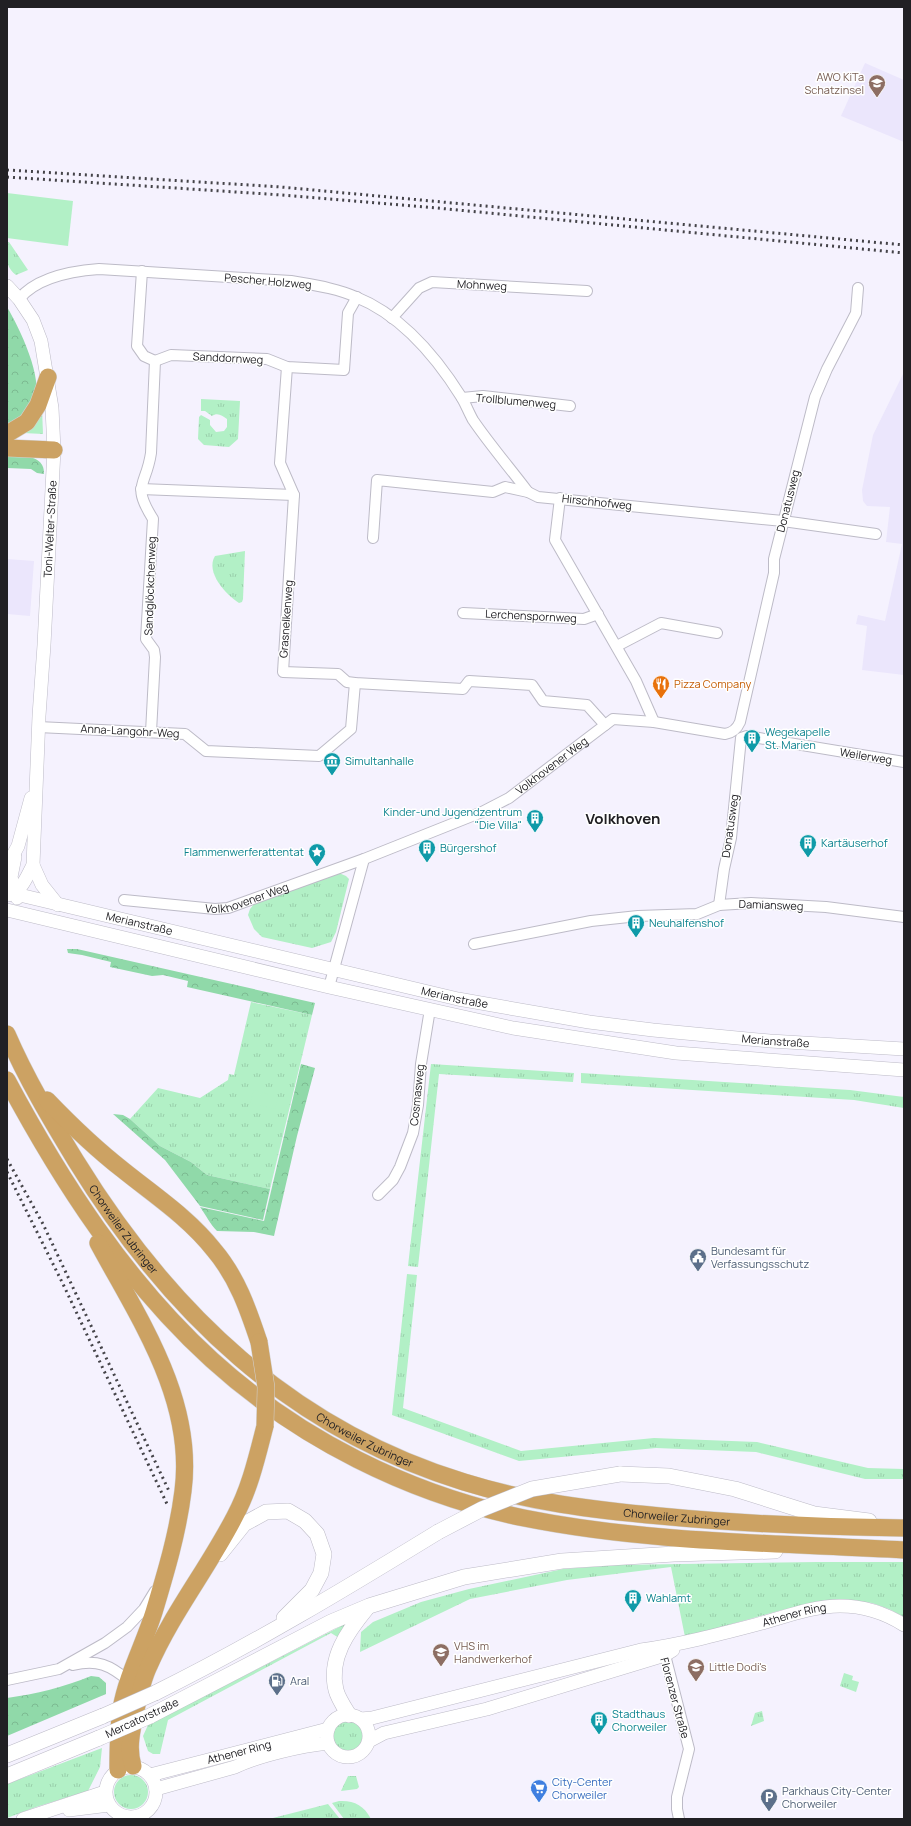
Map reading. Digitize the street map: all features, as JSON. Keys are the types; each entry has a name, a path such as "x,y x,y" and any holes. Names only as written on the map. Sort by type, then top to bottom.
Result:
{"highway":[{"path":"7,435 27,422 38,405 48,377"},
{"path":"7,435 53,445"},
{"path":"7,448 53,445"},
{"name":"Chorweiler Zubringer","path":"7,1034 17,1058 49,1116 92,1187 128,1239 175,1296 194,1316 255,1372 300,1404 372,1446 406,1462 465,1482 528,1498 595,1510 806,1527 904,1527"},
{"path":"17,1058 43,1096 73,1127 121,1169 195,1229 215,1250 243,1295 259,1342 266,1387 265,1426 254,1471 236,1516 148,1666 139,1696 130,1740 129,1755 125,1768"},
{"name":"Chorweiler Zubringer","path":"7,1080 68,1184 110,1246 181,1330 212,1360 289,1419 338,1450 395,1477 453,1499 509,1514 598,1530 696,1539 904,1551"},
{"path":"68,1184 151,1341 167,1376 178,1410 184,1452 183,1490 172,1552 152,1619 128,1681 121,1710 125,1768"}],"main road":[{"path":"264,1636 438,1532 482,1508 532,1489 620,1474 669,1476 735,1489 814,1514 904,1527"},
{"path":"185,1601 244,1524 266,1512 288,1511 305,1521 317,1534 324,1554 321,1573 312,1590 264,1636"},
{"name":"Mercatorstraße","path":"7,1776 150,1716 332,1622 370,1606 464,1577 562,1561 674,1554 814,1550 904,1551"},
{"path":"355,1717 336,1691 334,1679 335,1665 351,1628 370,1606"},
{"name":"Mercatorstraße","path":"7,1755 103,1716 154,1693 205,1668 264,1636"}],"street":[{"name":"Pescher Holzweg","path":"19,299 25,291 45,281 76,271 99,269 291,281 318,285 357,297 392,318 426,349 462,398 472,418 528,492"},
{"path":"142,271 137,346 144,356 155,361 151,453 149,465 142,480 141,489 294,495"},
{"name":"Mohnweg","path":"392,318 419,288 432,282 587,291"},
{"name":"Toni-Welter-Straße","path":"7,286 19,299 34,320 41,341 52,408 53,445 44,646 38,727 33,865 42,885 58,905"},
{"name":"Donatusweg","path":"740,722 774,573 774,559 815,397 827,368 856,313 858,288"},
{"name":"Sanddornweg","path":"155,361 171,356 267,359 287,367 344,370 348,313 357,297"},
{"name":"Grasnelkenweg","path":"287,367 280,463 294,495 283,672 338,674 347,682 355,683 463,689 469,681 532,685 543,701 587,704 605,725"},
{"name":"Trollblumenweg","path":"462,398 483,396 570,406"},
{"name":"Hirschhofweg","path":"373,538 377,480 493,492 504,487 528,492 538,497 783,521 876,534"},
{"name":"Sandglöckchenweg","path":"141,489 144,505 153,519 146,639 154,650 155,657 151,732"},
{"path":"560,498 555,540 617,646 636,681 654,722"},
{"name":"Lerchenspornweg","path":"463,613 584,619 598,614"},
{"path":"617,646 661,623 717,633"},
{"name":"Anna-Langohr-Weg","path":"38,727 185,734 206,751 319,756 351,729 355,683"},
{"name":"Volkhovener Weg","path":"124,900 215,909 228,908 364,859 482,812 509,798 605,725 614,720 622,719 654,722 725,734 729,734 735,730 740,722"},
{"name":"Weilerweg","path":"739,746 741,738 747,736 904,762"},
{"name":"Donatusweg","path":"719,906 724,868 731,838 739,746"},
{"name":"Toni-Welter-Straße","path":"35,917 22,908 10,894 11,877 18,846 36,782"},
{"name":"Toni-Welter-Straße","path":"7,866 18,846"},
{"path":"329,987 364,859"},
{"name":"Toni-Welter-Straße","path":"10,894 22,884 33,865"},
{"name":"Merianstraße","path":"10,894 334,969 450,998 596,1023 716,1037 904,1049"},
{"name":"Damiansweg","path":"474,944 591,921 638,916 697,914 719,906 751,903 826,907 904,917"},
{"name":"Merianstraße","path":"12,912 329,987 513,1028 676,1053 904,1070"},
{"name":"Cosmasweg","path":"378,1195 393,1180 400,1167 413,1133 418,1105 421,1064 430,1009"},
{"path":"59,1669 105,1642 127,1627 144,1609 157,1588 172,1552"},
{"name":"Athener Ring","path":"156,1789 235,1767 246,1761 314,1745 328,1743 336,1753 349,1757 358,1755 365,1749 369,1740 384,1733 480,1710 594,1677 662,1651 685,1644 800,1613 828,1607 851,1606 888,1616 904,1625"},
{"name":"Athener Ring","path":"150,1775 328,1728 337,1718 372,1718 641,1650 662,1651"},
{"name":"Florenzer Straße","path":"662,1651 689,1749 677,1797 679,1819"},
{"path":"7,1680 87,1662 105,1665 118,1672 128,1681"},
{"path":"590,1663 594,1677"},
{"path":"476,1691 480,1710"},
{"path":"355,1717 368,1728 369,1740"},
{"path":"328,1728 328,1743"},
{"path":"125,1768 145,1770 150,1775 156,1789 154,1803 145,1816 129,1818 114,1811 109,1805 105,1792 110,1777 125,1768"},
{"path":"23,1819 105,1792"},
{"path":"40,1814 109,1805"}],"shaded area":[{"name":"AWO KiTa Schatzinsel","path":"865,63 904,80 904,142 841,116"},
{"path":"904,372 904,675 862,670 867,626 856,624 858,615 885,621 902,544 886,542 890,507 867,506 863,501 862,490 873,435"},
{"path":"7,559 34,561 30,616 7,614"}],"green space":[{"path":"7,193 73,201 68,246 7,238"},
{"path":"7,242 9,242 28,270 16,275 12,272 7,260"},
{"path":"7,307 18,327 29,354 36,381 36,393 32,406 7,429"},
{"path":"201,399 240,401 238,439 229,447 204,445 198,439 199,417 201,415 210,420 210,425 216,432 224,431 227,427 227,419 218,414 212,416 205,411 201,411"},
{"path":"42,408 43,434 23,433"},
{"path":"7,455 25,456 36,459 41,463 44,474 37,473 31,469 7,468"},
{"path":"245,551 243,599 242,602 239,603 228,595 218,582 213,569 213,562 215,556"},
{"path":"339,873 349,879 336,932 331,942 312,948 262,937 254,929 248,915 254,904 332,874"},
{"path":"67,949 77,949 315,1003 312,1015 187,987 188,981 163,975 152,976 110,967 111,962 68,953"},
{"path":"251,1002 312,1015 270,1189 207,1175 191,1162 160,1146 130,1119 158,1088 200,1098 228,1080 229,1074 234,1075"},
{"path":"301,1064 315,1068 297,1136 274,1236 254,1232 217,1231 200,1207 264,1221"},
{"path":"431,1064 574,1073 573,1082 439,1074 418,1267 408,1266"},
{"path":"581,1073 850,1090 904,1097 904,1108 854,1100 581,1083"},
{"path":"254,1090 278,1097 275,1109 250,1103"},
{"path":"113,1114 123,1115 130,1119 160,1146 191,1162 207,1175 270,1189 263,1220 200,1206 165,1160"},
{"path":"407,1274 417,1275 403,1408 521,1451 654,1438 757,1442 868,1468 904,1469 904,1479 865,1479 756,1452 656,1448 519,1461 392,1415"},
{"path":"904,1562 904,1617 889,1609 872,1603 842,1599 782,1610 685,1637 671,1567 567,1580 470,1599 360,1652 361,1632 373,1622 421,1602 469,1589 563,1569 617,1565"},
{"path":"349,1622 339,1638 331,1633 168,1720 160,1754 153,1754 148,1751 143,1736 148,1725"},
{"path":"844,1673 853,1676 852,1680 859,1682 856,1692 840,1686"},
{"path":"91,1676 99,1677 106,1683 106,1694 7,1736 7,1698 50,1690"},
{"path":"762,1711 764,1721 751,1726 755,1713"},
{"path":"348,1721 354,1722 362,1730 362,1742 354,1750 348,1751 342,1750 334,1742 333,1736 334,1730 342,1722"},
{"path":"102,1748 100,1767 88,1791 36,1807 7,1818 7,1784"},
{"path":"131,1775 137,1776 143,1780 147,1786 147,1798 143,1804 137,1808 131,1809 125,1808 119,1804 115,1798 114,1792 115,1786 119,1780 125,1776"},
{"path":"348,1776 356,1776 359,1787 357,1789 341,1791"},
{"path":"349,1801 358,1804 365,1810 371,1819 344,1819 332,1803"},
{"path":"328,1804 340,1819 269,1819"}],"railway":[{"path":"7,170 281,187 904,245"},
{"path":"7,177 282,195 437,208 904,253"},
{"path":"7,1159 43,1224 169,1491"},
{"path":"7,1172 63,1284 167,1504"}],"place":[{"name":"AWO KiTa Schatzinsel","path":"877,98"},
{"name":"Pizza Company","path":"661,699"},
{"name":"Wegekapelle St. Marien","path":"752,753"},
{"name":"Simultanhalle","path":"332,776"},
{"name":"Kinder-und Jugendzentrum \"Die Villa\"","path":"535,833"},
{"name":"Kartäuserhof","path":"808,858"},
{"name":"Bürgershof","path":"427,863"},
{"name":"Flammenwerferattentat","path":"317,867"},
{"name":"Neuhalfenshof","path":"636,938"},
{"name":"Bundesamt für Verfassungsschutz","path":"698,1272"},
{"name":"Wahlamt","path":"633,1613"},
{"name":"VHS im Handwerkerhof","path":"441,1667"},
{"name":"Little Dodi's","path":"696,1682"},
{"name":"Aral","path":"277,1696"},
{"name":"Stadthaus Chorweiler","path":"599,1735"},
{"name":"City-Center Chorweiler","path":"539,1803"},
{"name":"Parkhaus City-Center Chorweiler","path":"769,1812"}],"district":[{"name":"Volkhoven","path":"623,819"}]}
